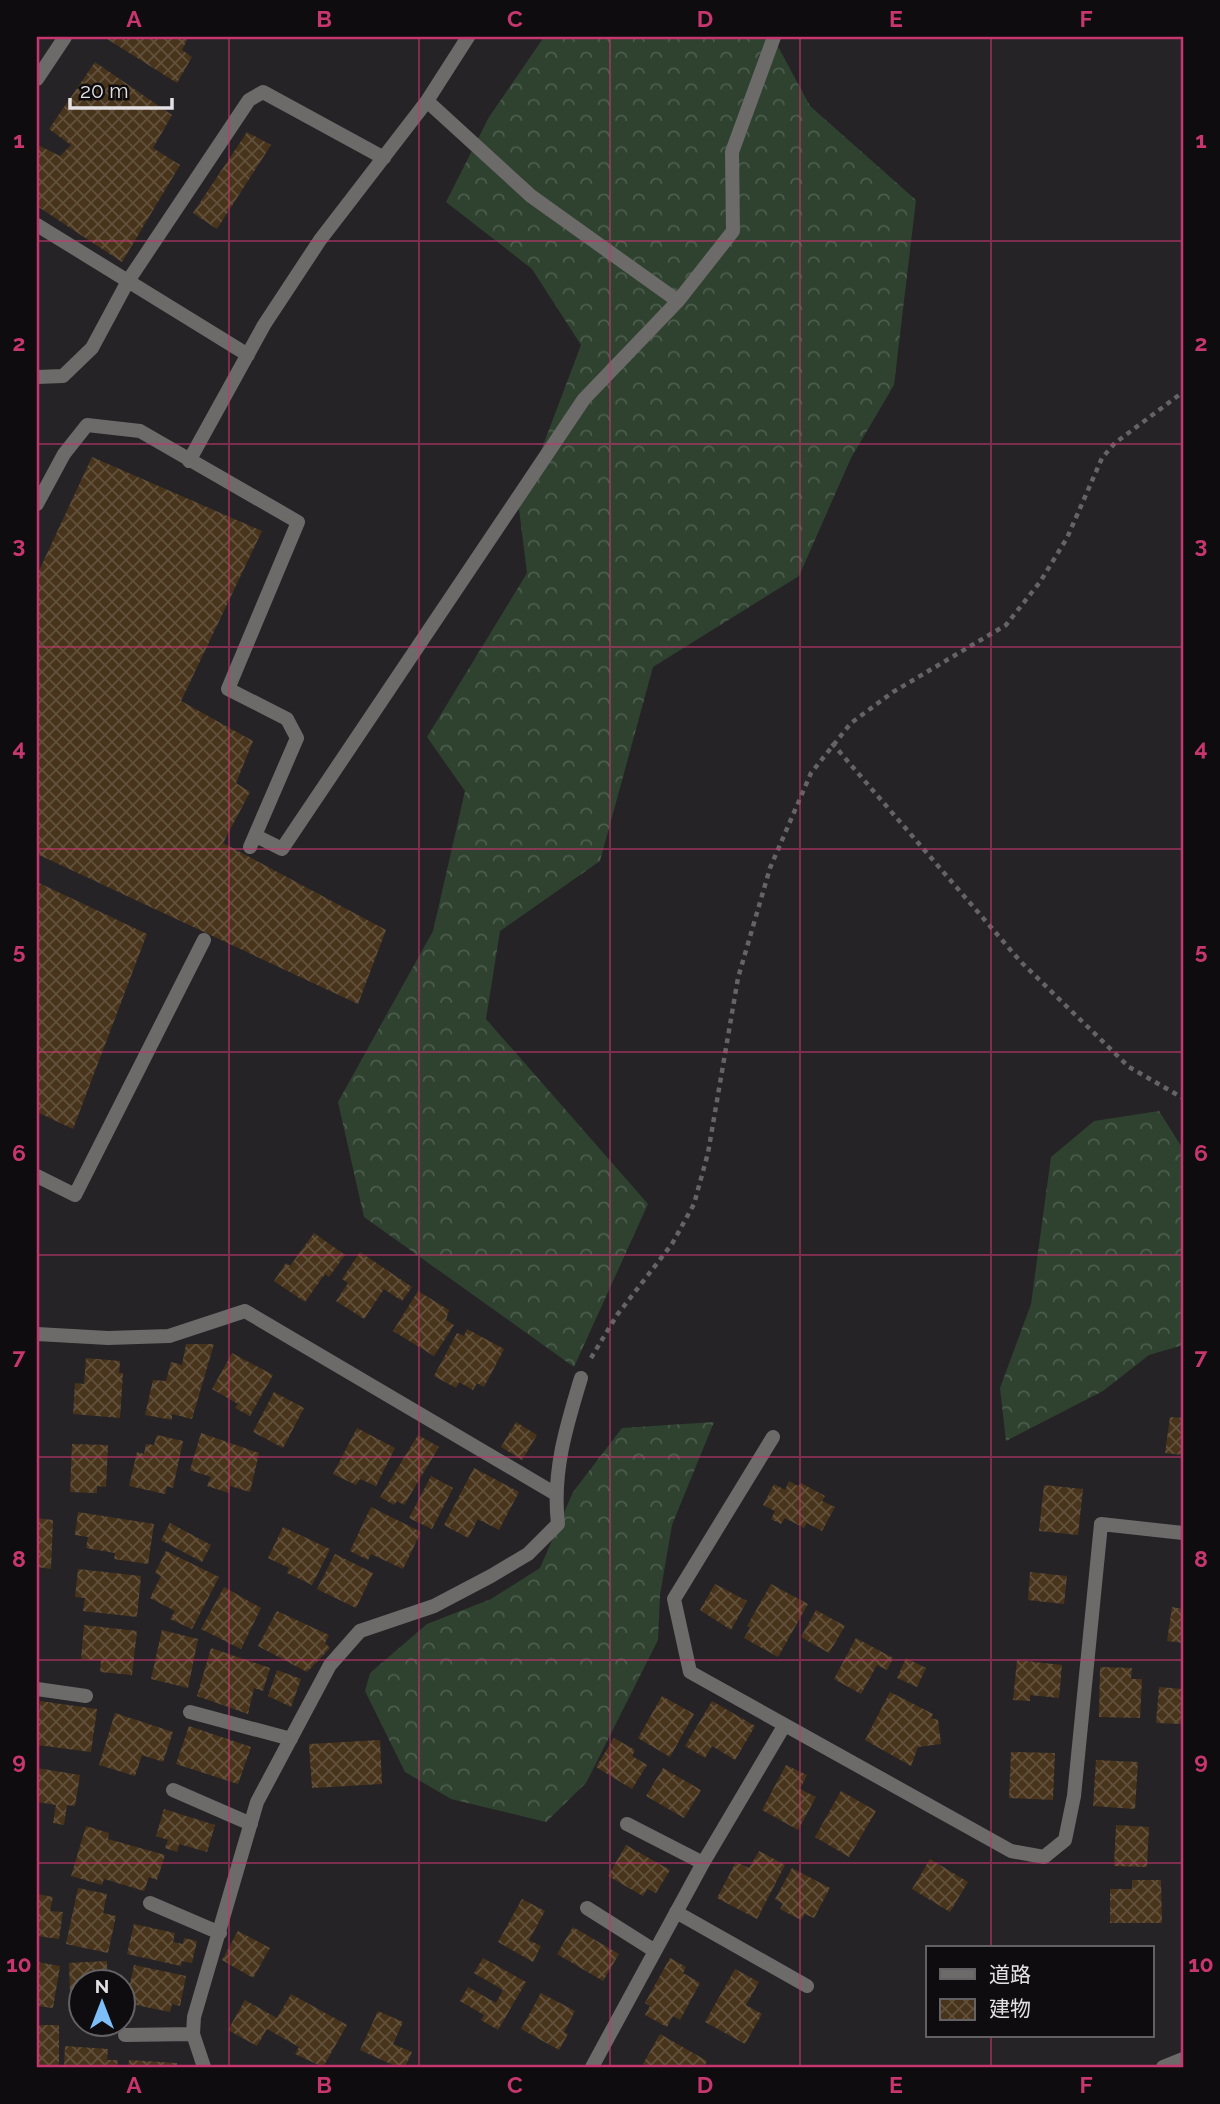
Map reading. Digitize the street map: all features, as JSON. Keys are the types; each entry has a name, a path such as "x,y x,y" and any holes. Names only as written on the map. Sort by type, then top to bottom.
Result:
{"street":[{"path":"37,79 65,37"},
{"path":"189,461 248,355 320,240 427,101 468,37"},
{"path":"37,504 64,454 87,425 140,431 298,522 228,689 287,719 297,738 253,842 282,849 584,399 678,301 733,230 732,152 774,37"},
{"path":"37,377 63,376 92,348 128,281 249,100 262,92 384,158"},
{"path":"427,101 531,196 678,301"},
{"path":"37,225 248,355"},
{"path":"37,1176 75,1195 204,940"},
{"path":"37,1334 108,1338 169,1336 245,1311 554,1493"},
{"path":"204,2067 193,2034 194,2017 257,1802 330,1665 360,1632 434,1606 528,1554 558,1524 554,1493 564,1433 581,1378"},
{"path":"773,1437 674,1599 690,1672 1011,1851 1044,1857 1065,1840 1074,1796 1101,1524 1183,1533"},
{"path":"37,1689 86,1696"},
{"path":"190,1712 291,1739"},
{"path":"592,2067 676,1912 784,1726"},
{"path":"173,1790 251,1824"},
{"path":"626,1824 704,1863"},
{"path":"150,1903 220,1933"},
{"path":"587,1908 655,1951"},
{"path":"676,1912 807,1986"},
{"path":"136,2035 193,2034"},
{"path":"1163,2067 1183,2059"}],"path":[{"path":"581,1378 617,1315 671,1244 694,1204 708,1153 738,978 770,867 811,773 832,743 851,723 893,691 1006,625 1040,582 1067,538 1102,458 1115,443 1183,392"},
{"path":"832,743 1021,962 1129,1067 1183,1098"}],"green space":[{"path":"544,37 774,39 810,106 916,200 894,385 851,458 799,576 653,667 600,861 500,931 486,1019 648,1204 574,1367 364,1217 338,1102 433,931 465,791 427,737 527,573 519,509 581,345 532,269 446,202 489,117"},
{"path":"1159,1111 1183,1149 1183,1345 1149,1355 1103,1391 1006,1441 1000,1388 1031,1304 1051,1157 1094,1121"},
{"path":"714,1422 672,1525 660,1595 658,1640 586,1783 546,1822 451,1799 405,1772 365,1691 370,1673 427,1624 491,1599 540,1568 573,1492 622,1428"}],"building":[{"path":"104,37 185,37 188,38 182,50 192,57 177,83"},
{"path":"95,62 172,115 153,148 180,165 122,262 37,206 37,147 38,145 60,156 71,145 49,129"},
{"path":"247,132 271,145 217,229 193,213"},
{"path":"92,457 262,531 181,701 253,741 236,783 250,792 223,843 386,930 358,1004 37,854 37,575"},
{"path":"37,882 147,934 73,1129 37,1112"},
{"path":"314,1233 345,1255 329,1277 325,1274 305,1302 274,1281 286,1263 290,1266"},
{"path":"360,1252 412,1287 402,1301 384,1289 364,1319 336,1301 348,1283 342,1279"},
{"path":"418,1291 449,1310 446,1320 454,1325 434,1356 393,1331"},
{"path":"467,1329 504,1349 484,1387 477,1383 473,1390 459,1382 456,1388 434,1376 457,1333 464,1336"},
{"path":"186,1344 214,1344 192,1419 172,1414 172,1420 145,1415 153,1380 166,1381 171,1362 182,1365"},
{"path":"232,1353 273,1375 250,1416 235,1408 238,1404 212,1389"},
{"path":"86,1358 120,1361 119,1373 123,1373 120,1418 73,1414 75,1383 84,1384"},
{"path":"274,1392 304,1408 283,1448 253,1432"},
{"path":"1170,1417 1183,1418 1183,1455 1165,1453"},
{"path":"516,1422 537,1435 522,1460 501,1447"},
{"path":"357,1428 395,1448 376,1486 360,1479 356,1485 333,1474"},
{"path":"201,1433 259,1453 250,1492 230,1486 229,1493 207,1486 211,1477 190,1470"},
{"path":"157,1435 183,1441 173,1488 167,1486 165,1494 129,1486 137,1452 144,1454 146,1444 154,1445"},
{"path":"418,1435 439,1447 404,1505 397,1501 394,1505 380,1497"},
{"path":"72,1444 108,1445 106,1487 97,1486 97,1493 70,1492"},
{"path":"474,1468 519,1492 499,1530 478,1519 468,1538 444,1525"},
{"path":"431,1476 453,1488 432,1529 409,1518"},
{"path":"789,1481 798,1486 801,1483 825,1496 822,1501 835,1507 822,1531 807,1523 804,1528 785,1518 781,1524 771,1519 775,1511 763,1505 774,1484 785,1490"},
{"path":"1044,1485 1083,1489 1078,1535 1039,1531"},
{"path":"371,1507 421,1532 403,1569 371,1554 368,1560 350,1551"},
{"path":"78,1512 154,1524 148,1564 114,1559 115,1553 86,1548 88,1537 75,1535"},
{"path":"37,1518 53,1520 51,1569 37,1567"},
{"path":"170,1523 211,1545 202,1562 161,1540"},
{"path":"283,1527 330,1549 312,1585 287,1573 289,1568 268,1558"},
{"path":"166,1551 219,1577 192,1629 170,1619 175,1611 150,1598 161,1576 155,1573"},
{"path":"335,1554 373,1573 356,1608 317,1589"},
{"path":"78,1569 141,1576 137,1617 83,1611 85,1598 75,1597"},
{"path":"1030,1572 1067,1576 1064,1604 1028,1600"},
{"path":"715,1584 747,1601 731,1630 700,1610"},
{"path":"771,1584 808,1604 778,1657 744,1638 750,1628 747,1626"},
{"path":"224,1587 261,1608 241,1649 201,1629"},
{"path":"1172,1607 1183,1609 1183,1643 1167,1641"},
{"path":"816,1610 845,1626 829,1653 801,1637"},
{"path":"277,1611 329,1635 325,1643 330,1648 307,1672 258,1646"},
{"path":"84,1625 137,1631 132,1675 100,1672 101,1661 81,1659"},
{"path":"162,1630 198,1639 188,1688 151,1679"},
{"path":"856,1638 893,1658 887,1670 877,1665 861,1694 834,1679"},
{"path":"211,1648 270,1668 263,1691 254,1688 248,1714 197,1696"},
{"path":"906,1658 926,1668 917,1687 897,1678"},
{"path":"1017,1660 1062,1665 1059,1698 1030,1695 1030,1701 1013,1700"},
{"path":"1100,1667 1132,1668 1131,1679 1142,1679 1140,1718 1099,1717"},
{"path":"277,1670 301,1679 291,1707 268,1696"},
{"path":"1159,1687 1183,1689 1183,1724 1156,1723"},
{"path":"890,1692 933,1714 931,1718 938,1720 941,1744 918,1747 911,1766 865,1740"},
{"path":"662,1696 694,1714 670,1757 638,1738"},
{"path":"40,1701 97,1709 91,1752 37,1745"},
{"path":"712,1701 755,1726 735,1760 712,1746 705,1758 685,1746"},
{"path":"115,1713 173,1732 163,1762 142,1755 135,1776 99,1765"},
{"path":"189,1726 251,1747 238,1784 176,1764"},
{"path":"614,1738 635,1750 632,1756 647,1765 632,1789 596,1767"},
{"path":"380,1740 382,1784 312,1788 309,1744"},
{"path":"1011,1752 1055,1753 1053,1800 1009,1798"},
{"path":"1096,1760 1138,1762 1135,1809 1093,1806"},
{"path":"786,1765 807,1775 800,1789 816,1797 798,1830 762,1810"},
{"path":"37,1768 80,1775 75,1806 67,1805 64,1825 53,1823 56,1805 37,1802"},
{"path":"663,1768 701,1790 684,1818 646,1796"},
{"path":"841,1791 876,1811 849,1857 815,1837"},
{"path":"164,1809 215,1825 207,1852 179,1844 177,1852 165,1848 168,1840 156,1836"},
{"path":"1116,1825 1149,1827 1147,1867 1114,1866"},
{"path":"86,1826 109,1833 108,1839 165,1855 157,1880 149,1877 144,1891 104,1879 102,1885 71,1876"},
{"path":"626,1845 670,1870 656,1893 647,1889 643,1896 608,1876"},
{"path":"759,1851 785,1865 757,1919 717,1898 736,1862 749,1868"},
{"path":"930,1859 968,1882 950,1912 912,1889"},
{"path":"792,1868 830,1888 814,1918 805,1914 801,1920 780,1909 783,1904 775,1899"},
{"path":"1132,1880 1161,1880 1162,1923 1110,1923 1110,1889 1132,1889"},
{"path":"78,1888 107,1894 103,1913 116,1916 108,1953 66,1944"},
{"path":"37,1894 53,1897 50,1911 63,1912 59,1939 37,1936"},
{"path":"522,1899 545,1911 529,1940 541,1946 533,1962 498,1942"},
{"path":"134,1924 175,1933 173,1942 183,1944 184,1938 197,1941 192,1963 182,1961 181,1966 127,1954"},
{"path":"573,1927 619,1954 603,1981 557,1954"},
{"path":"238,1931 270,1948 253,1978 222,1960"},
{"path":"483,1958 526,1982 498,2030 481,2020 484,2015 460,2001 468,1987 496,2003 503,1990 474,1973"},
{"path":"670,1958 686,1967 683,1973 700,1983 680,2020 673,2016 667,2027 645,2015 650,2006 645,2003"},
{"path":"107,1961 107,1968 69,1968 69,1963"},
{"path":"37,1962 60,1966 53,2008 37,2006"},
{"path":"134,1965 186,1976 180,2006 172,2004 170,2012 136,2005 136,1968 133,1968"},
{"path":"735,1969 759,1982 746,2005 762,2014 745,2044 705,2022"},
{"path":"541,1993 575,2011 564,2032 568,2034 559,2050 521,2029"},
{"path":"291,1994 347,2025 323,2067 295,2054 299,2047 267,2029 257,2046 228,2030 245,2000 277,2018"},
{"path":"378,2011 403,2022 393,2044 412,2052 405,2067 397,2067 360,2050"},
{"path":"37,2025 59,2025 59,2067 37,2067"},
{"path":"660,2034 707,2061 704,2067 648,2067 643,2064"},
{"path":"65,2046 108,2049 107,2060 118,2060 117,2067 64,2067"},
{"path":"129,2060 177,2063 177,2067 128,2067"}]}
